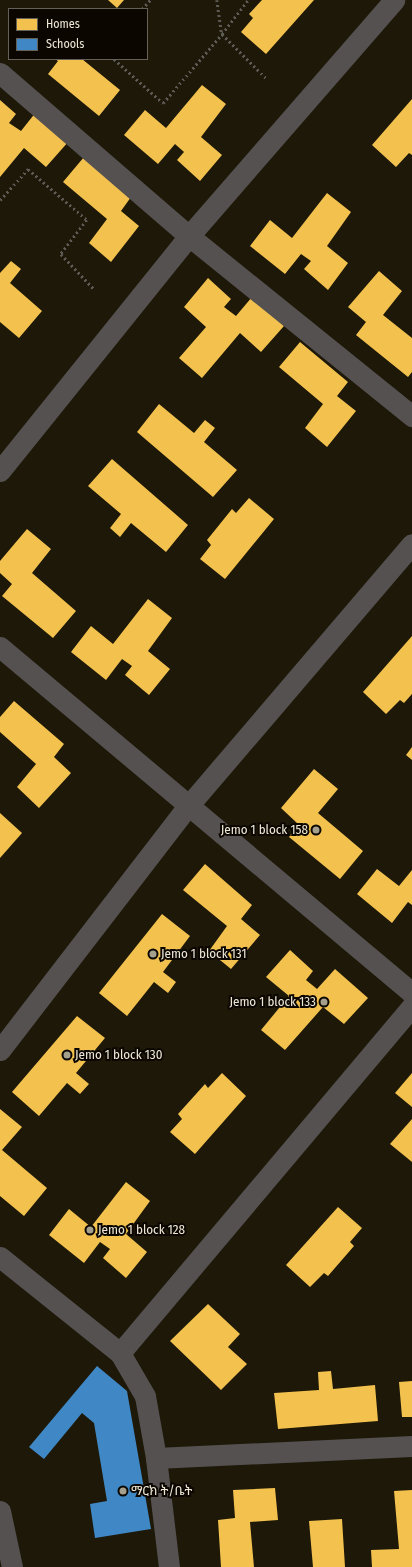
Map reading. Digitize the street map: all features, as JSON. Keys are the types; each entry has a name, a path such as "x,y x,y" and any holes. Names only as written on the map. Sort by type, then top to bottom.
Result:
{"street":[{"path":"0,471 189,236 394,0"},
{"path":"0,73 189,236 412,416"},
{"path":"0,1050 189,805 412,544"},
{"path":"0,646 412,992"},
{"path":"120,1353 412,1006"},
{"path":"0,1257 120,1353 145,1396 156,1458 169,1567"},
{"path":"156,1458 412,1446"},
{"path":"0,1511 12,1567"}],"path":[{"path":"143,8 150,0"},
{"path":"217,0 222,34 266,78"},
{"path":"115,60 163,103 222,34 248,0"},
{"path":"0,200 28,169 87,220 61,254 93,288"}],"building: Homes":[{"path":"108,0 124,0 117,8"},
{"path":"262,0 314,0 266,54 241,32 253,18 249,14"},
{"path":"56,60 83,60 120,90 99,116 48,74 58,61"},
{"path":"202,85 226,104 201,137 222,155 200,181 177,160 184,152 175,144 158,164 124,135 145,110 166,128"},
{"path":"412,99 412,155 409,153 396,167 372,145"},
{"path":"0,100 16,114 9,123 21,131 36,112 69,141 46,167 24,148 0,177"},
{"path":"84,157 131,197 121,211 139,226 111,262 89,243 107,219 63,182"},
{"path":"327,193 351,212 327,246 348,263 328,290 304,269 311,261 301,254 285,274 250,246 270,220 292,238"},
{"path":"11,261 21,269 10,283 42,311 19,338 0,322 0,273"},
{"path":"379,271 402,291 383,315 412,338 412,372 408,377 356,335 366,322 348,307"},
{"path":"208,278 231,299 224,307 236,316 252,297 284,326 261,352 240,333 202,378 179,358 206,327 184,307"},
{"path":"300,342 348,382 337,396 356,411 327,447 305,428 323,404 279,367"},
{"path":"159,404 194,433 205,420 215,428 204,442 237,470 213,497 137,432"},
{"path":"112,459 188,525 166,552 131,523 120,537 110,528 121,514 88,486"},
{"path":"249,498 274,519 225,579 200,559 211,545 207,540 232,509 236,513"},
{"path":"27,529 51,549 32,573 76,611 53,638 2,596 12,584 0,573 0,561"},
{"path":"148,599 172,618 148,651 170,669 149,695 125,675 132,666 122,659 106,680 71,652 91,626 113,644"},
{"path":"412,636 412,694 404,703 400,700 386,714 363,692"},
{"path":"14,701 64,744 54,757 71,773 39,808 17,787 36,764 0,732 0,717"},
{"path":"412,747 412,760 406,755"},
{"name":"Jemo 1 block 158","path":"314,769 338,789 318,813 363,851 340,879 289,837 298,824 281,808"},
{"path":"0,813 22,833 0,858"},
{"path":"205,864 252,905 241,919 260,935 231,969 209,951 227,926 183,890"},
{"path":"377,869 399,886 412,870 412,905 408,902 392,923 357,894"},
{"name":"Jemo 1 block 131","path":"162,914 190,936 163,972 176,982 168,993 154,982 127,1016 99,993"},
{"name":"Jemo 1 block 133","path":"290,950 313,971 306,980 317,989 335,969 368,998 344,1024 323,1007 285,1050 261,1030 289,996 266,977"},
{"name":"Jemo 1 block 130","path":"77,1016 105,1038 76,1073 89,1084 80,1094 67,1083 39,1116 12,1092"},
{"path":"222,1073 246,1096 195,1154 170,1132 182,1119 178,1114 205,1084 208,1088"},
{"path":"412,1073 412,1107 395,1093"},
{"path":"0,1109 22,1127 2,1150 47,1188 24,1216 0,1196"},
{"path":"412,1119 412,1162 390,1144"},
{"name":"Jemo 1 block 128","path":"126,1182 150,1201 126,1234 147,1252 126,1278 103,1258 110,1249 100,1242 84,1263 49,1235 69,1209 91,1227"},
{"path":"338,1207 362,1228 350,1242 354,1246 328,1276 324,1273 310,1287 286,1265"},
{"path":"208,1304 240,1334 228,1347 247,1364 221,1390 170,1341"},
{"path":"331,1371 333,1389 375,1385 378,1421 278,1429 274,1393 319,1390 318,1372"},
{"path":"412,1381 412,1417 402,1417 399,1382"},
{"path":"275,1488 278,1520 250,1522 254,1567 221,1567 218,1520 235,1518 233,1490"},
{"path":"412,1490 412,1567 372,1567 371,1550 399,1549 394,1491"},
{"path":"342,1519 345,1567 313,1567 309,1521"}],"building: Schools":[{"path":"97,1366 127,1391 151,1529 95,1538 90,1504 107,1501 94,1423 82,1413 44,1459 29,1447"}],"place":[{"name":"Jemo 1 block 158","path":"316,830"},
{"name":"Jemo 1 block 131","path":"153,954"},
{"name":"Jemo 1 block 133","path":"324,1002"},
{"name":"Jemo 1 block 130","path":"67,1055"},
{"name":"Jemo 1 block 128","path":"90,1230"},
{"name":"ማርክ ት/ቤት","path":"123,1491"}]}
